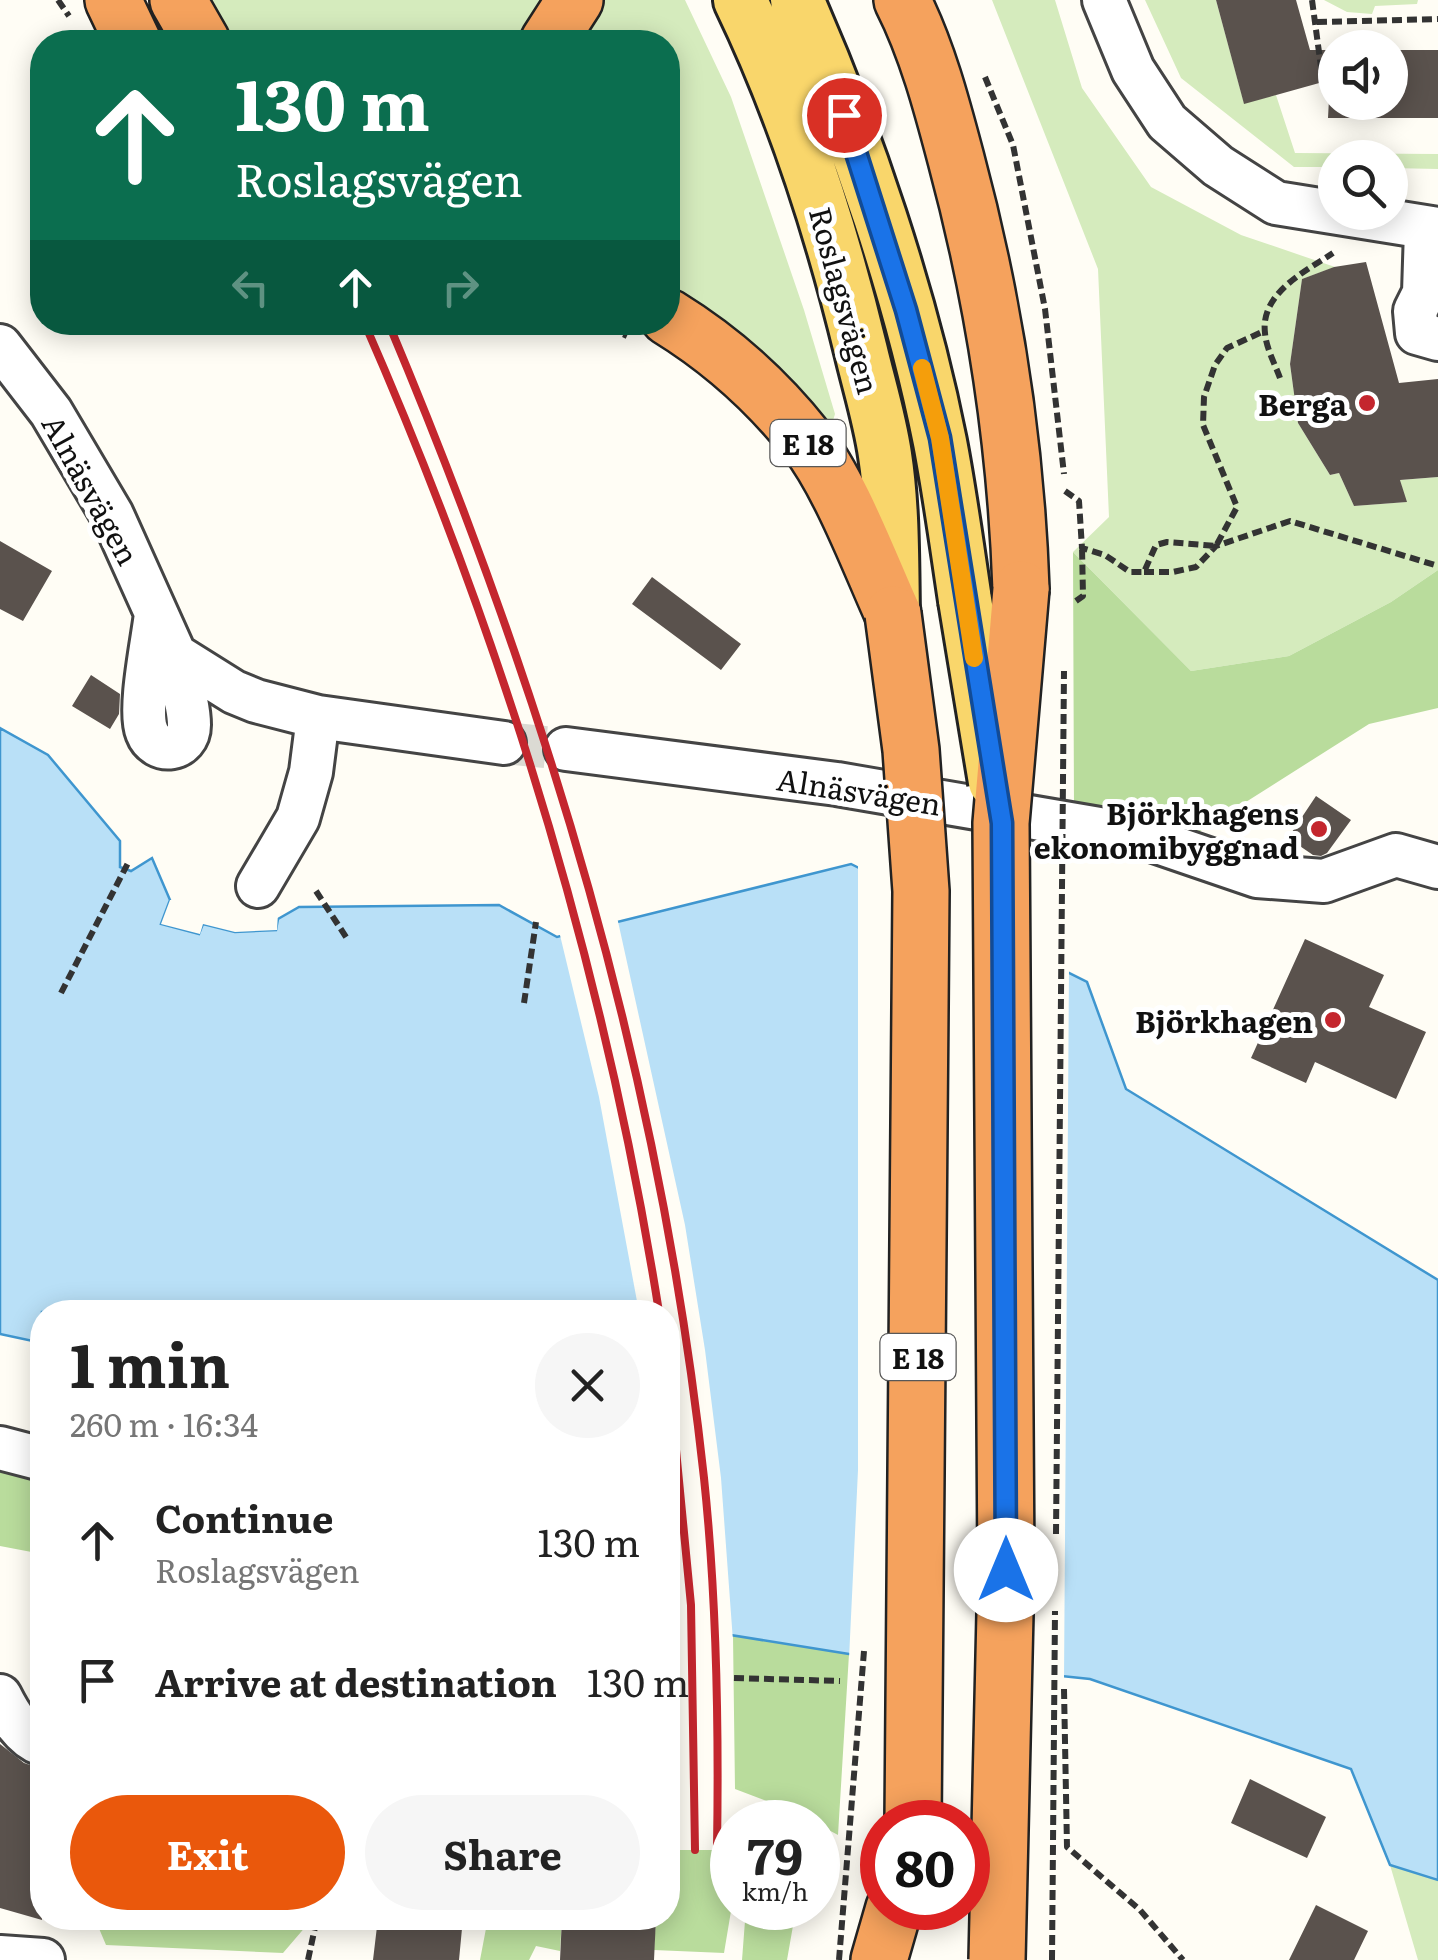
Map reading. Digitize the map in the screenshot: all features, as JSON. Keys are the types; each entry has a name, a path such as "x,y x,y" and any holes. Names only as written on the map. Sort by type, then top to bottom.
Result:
{"highway":[{"path":"112,0 127,30"},
{"path":"178,0 195,30"},
{"path":"556,30 575,0"},
{"path":"902,0 943,112 978,241 1014,470 1020,589 1002,823 1006,1570 997,1960"},
{"name":"E 18","path":"662,335 752,380 808,442 833,486 892,614 911,750 921,890 913,1800"},
{"path":"879,1960 888,1930"},
{"path":"913,1930 913,1960"}],"main road":[{"name":"Roslagsvägen","path":"740,0 804,155 853,318 885,452 892,515 892,614"},
{"name":"Roslagsvägen","path":"797,0 833,82 906,310 940,438 1002,823"}],"street":[{"path":"1104,0 1133,70 1168,122 1218,166 1276,204 1432,230 1424,293 1415,310 1417,333 1438,338"},
{"name":"Alnäsvägen","path":"0,346 51,412 112,515 175,654 189,726 184,740 176,747 164,748 152,741 145,730 156,614"},
{"path":"175,654 234,692 318,717 504,743"},
{"path":"258,886 298,818 311,772 318,717"},
{"name":"Alnäsvägen","path":"566,749 836,784 1140,836 1257,876 1324,881 1396,855 1438,866"},
{"path":"0,1448 30,1456"},
{"path":"0,1696 9,1715 30,1737"},
{"path":"0,1957 43,1960"}],"path":[{"path":"1312,0 1319,30"},
{"path":"1318,22 1438,19"},
{"path":"1280,378 1264,331 1271,306 1284,285 1338,250"},
{"path":"1082,548 1105,556 1130,572 1173,572 1196,568 1216,546 1237,506 1203,425 1204,397 1215,365 1227,348 1264,331"},
{"path":"1065,491 1079,501 1083,596 1076,601"},
{"path":"1144,572 1156,545 1167,542 1216,546 1290,521 1438,566"},
{"path":"1056,1542 1064,658"},
{"path":"61,993 128,863"},
{"path":"316,890 348,940"},
{"path":"524,1003 536,922"},
{"path":"1052,1960 1055,1602"},
{"path":"734,1678 840,1681"},
{"path":"1064,1689 1067,1847 1140,1910 1184,1960"},
{"path":"308,1960 314,1930"}],"green space":[{"path":"210,0 550,0 528,30 229,30"},
{"path":"597,0 685,0 731,97 804,310 835,414 831,427 790,385 680,302 680,30 578,30"},
{"path":"992,0 1055,0 1082,88 1151,187 1241,235 1335,267 1302,279 1290,364 1298,423 1330,475 1339,473 1354,506 1406,502 1400,480 1438,477 1438,570 1391,602 1289,656 1191,671 1073,552 1109,517 1098,269"},
{"path":"1145,0 1216,0 1244,103 1276,95 1295,153 1318,153 1318,167 1294,167 1181,78"},
{"path":"1324,0 1418,0 1417,4 1375,6 1372,14 1347,12"},
{"path":"1408,154 1438,154 1438,169 1408,168"},
{"path":"1073,552 1191,671 1289,656 1391,602 1438,570 1438,708 1369,724 1200,831 1074,809"},
{"path":"0,1455 30,1464 30,1552 0,1546"},
{"path":"733,1636 849,1654 840,1802 764,1800 735,1789"},
{"path":"680,1850 710,1850 710,1930 728,1930 724,1953 654,1950 655,1930 680,1930"},
{"path":"1390,1865 1438,1880 1438,1960 1418,1960"},
{"path":"100,1930 303,1930 283,1953 106,1945"},
{"path":"486,1930 561,1930 560,1951 536,1946 529,1960 480,1960"},
{"path":"744,1930 792,1930 787,1960 742,1960"}],"water":[{"path":"0,728 48,755 120,841 120,867 131,871 152,858 170,900 161,924 199,934 203,924 235,932 276,930 278,919 299,907 499,905 557,937 851,864 1087,982 1126,1089 1438,1280 1438,1880 1390,1865 1351,1769 1090,1679 849,1654 680,1627 680,1300 30,1300 30,1340 0,1334"}],"pier":[{"path":"858,862 1069,968 1064,1681 849,1659 858,1470"},
{"path":"170,900 175,900 167,920 197,928 203,919 236,927 272,925 278,913 277,930 235,932 203,924 200,934 161,924"},
{"path":"617,917 685,1225 721,1478 733,1641 680,1632 680,1300 637,1300 599,1097 559,931"}],"building":[{"path":"1216,0 1296,0 1310,50 1318,50 1318,83 1244,104"},
{"path":"1408,50 1438,50 1438,118 1408,118"},
{"name":"Berga","path":"1366,262 1399,383 1438,379 1438,477 1400,480 1407,502 1354,506 1339,473 1330,475 1298,423 1290,364 1302,279 1334,267"},
{"path":"0,541 52,571 23,621 0,609"},
{"path":"652,577 741,644 721,670 632,604"},
{"path":"91,675 120,694 119,714 110,729 72,706"},
{"name":"Björkhagens ekonomibyggnad","path":"1316,796 1351,820 1321,856 1288,838"},
{"name":"Björkhagen","path":"1305,939 1384,975 1369,1007 1426,1032 1396,1099 1315,1062 1306,1083 1251,1058"},
{"path":"0,1744 30,1765 30,1917 0,1908"},
{"path":"1250,1779 1326,1817 1307,1858 1231,1823"},
{"path":"1316,1905 1368,1931 1354,1960 1289,1960"},
{"path":"377,1930 462,1930 459,1960 373,1960"},
{"path":"561,1930 655,1930 654,1960 560,1960"}],"tunnel":[{"path":"504,743 566,749"}],"railway":[{"path":"369,335 461,562 543,808 610,1058 657,1300"},
{"path":"393,335 498,604 589,889 626,1033 679,1300"},
{"path":"680,1304 704,1478 712,1571 718,1800"},
{"path":"680,1491 691,1605 695,1850"}],"slow traffic":[{"path":"922,368 940,438 974,658"}],"place":[{"name":"Berga","path":"1367,403"},
{"name":"Björkhagens ekonomibyggnad","path":"1319,829"},
{"name":"Björkhagen","path":"1333,1020"}],"route":[{"path":"844,115 906,310 940,438 1002,823 1006,1570"}]}
